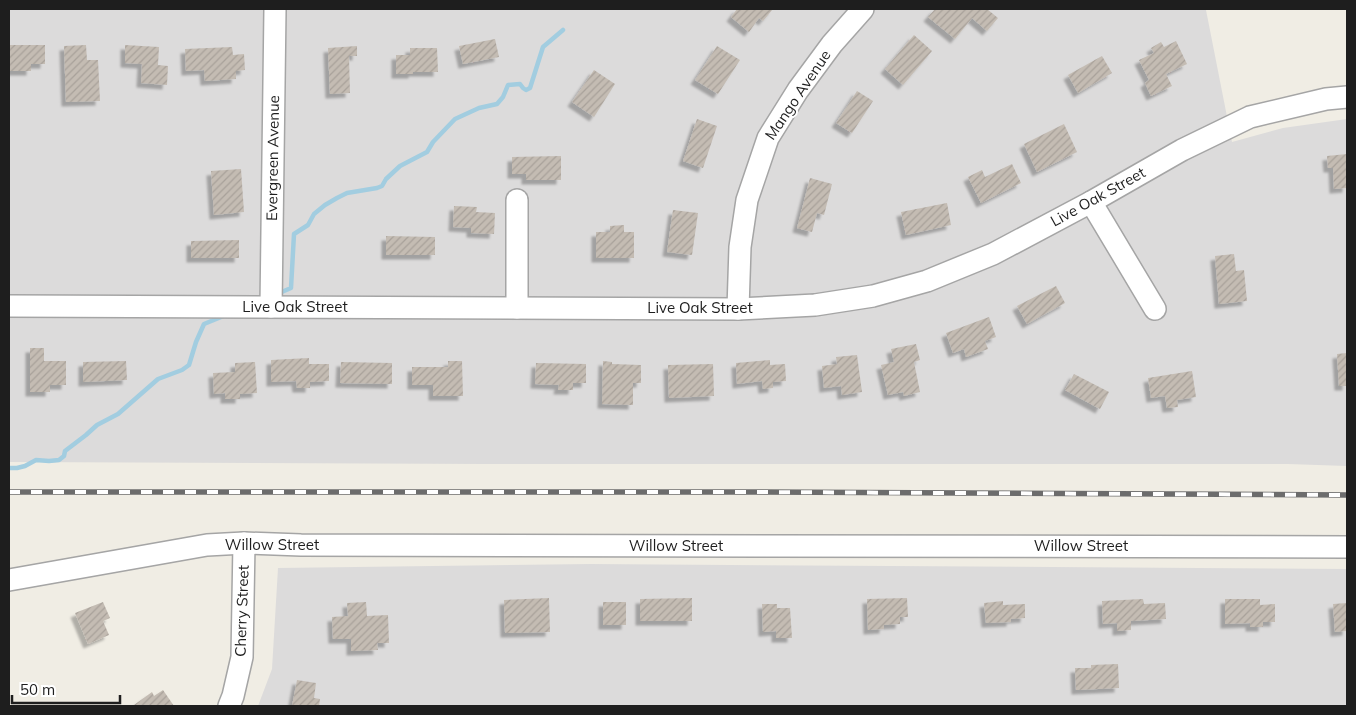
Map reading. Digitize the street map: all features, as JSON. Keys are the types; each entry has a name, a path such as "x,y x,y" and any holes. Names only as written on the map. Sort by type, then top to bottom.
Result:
{"street":[{"name":"Evergreen Avenue","path":"271,307 275,9"},
{"name":"Mango Avenue","path":"738,309 740,247 747,200 768,138 798,90 832,44 863,9"},
{"name":"Live Oak Street","path":"9,306 738,309 824,304 873,296 927,281 993,254 1092,202 1182,150 1250,117 1326,99 1347,97"},
{"path":"517,200 517,308"},
{"path":"1092,202 1155,309"},
{"name":"Willow Street","path":"9,580 207,545 244,543 301,545 1347,547"},
{"name":"Cherry Street","path":"229,706 242,657 244,543"}],"shaded area":[{"path":"9,9 1213,9 1206,10 1232,142 1283,128 1347,119 1347,466 1288,464 9,462"},
{"path":"591,564 1347,569 1347,706 258,706 272,669 278,568"}],"building":[{"path":"737,9 773,9 763,21 759,18 749,32 731,17"},
{"path":"935,9 987,9 998,18 987,31 972,18 955,39 928,17"},
{"path":"914,35 932,51 903,85 885,69"},
{"path":"495,39 499,57 463,64 459,46"},
{"path":"1176,41 1187,64 1166,74 1172,86 1151,96 1145,83 1149,80 1139,60 1154,53 1151,48 1161,42 1164,47"},
{"path":"9,45 45,45 45,64 31,64 31,71 9,71"},
{"path":"86,45 87,60 98,60 100,101 66,102 64,46"},
{"path":"125,45 159,47 158,65 168,66 167,85 141,83 142,64 125,63"},
{"path":"357,46 357,56 349,56 350,93 330,94 328,48"},
{"path":"717,46 740,60 718,94 695,80"},
{"path":"232,47 233,55 244,54 245,70 236,71 236,79 205,81 204,70 186,71 185,49"},
{"path":"410,48 437,48 438,72 396,74 396,55 410,55"},
{"path":"1102,56 1112,73 1078,93 1068,75"},
{"path":"594,70 615,84 594,117 572,102"},
{"path":"857,91 873,101 852,133 836,123"},
{"path":"697,119 717,126 703,168 683,161"},
{"path":"1064,124 1077,152 1037,172 1024,144"},
{"path":"1347,154 1347,188 1334,189 1333,168 1328,168 1327,156"},
{"path":"561,156 561,180 526,180 526,174 512,174 512,157"},
{"path":"1012,164 1021,183 981,203 968,177 982,170 985,177"},
{"path":"241,169 244,212 214,215 211,171"},
{"path":"810,178 832,184 824,215 817,213 812,232 797,228"},
{"path":"947,203 951,225 906,235 901,212"},
{"path":"454,206 477,207 476,212 495,213 494,234 471,233 471,228 453,227"},
{"path":"673,210 698,213 692,255 667,252"},
{"path":"624,225 624,232 634,232 634,258 596,258 596,232 610,232 610,226"},
{"path":"386,236 435,237 435,255 386,255"},
{"path":"239,240 239,258 191,258 191,241"},
{"path":"1234,254 1236,271 1244,270 1247,301 1219,304 1215,256"},
{"path":"1056,286 1065,303 1027,324 1017,306"},
{"path":"989,317 996,337 985,341 988,349 966,357 964,349 953,353 946,333"},
{"path":"916,344 920,360 914,362 920,392 904,396 903,392 888,395 881,365 894,362 891,349"},
{"path":"30,348 44,348 44,361 66,361 66,385 50,385 50,392 30,392"},
{"path":"1347,353 1347,386 1339,386 1337,354"},
{"path":"857,355 862,392 842,395 841,386 824,388 822,366 837,364 836,357"},
{"path":"309,358 309,364 329,364 329,381 310,382 310,388 297,388 296,381 271,382 271,360"},
{"path":"770,360 770,365 785,364 786,381 773,382 773,388 763,389 762,381 737,384 736,363"},
{"path":"126,361 127,380 83,382 83,362"},
{"path":"448,361 462,361 463,396 433,396 433,385 412,385 412,367 448,367"},
{"path":"603,361 612,362 612,364 641,365 641,383 633,383 633,405 602,404"},
{"path":"255,362 257,393 240,394 240,399 225,399 225,393 214,394 213,373 235,372 235,363"},
{"path":"341,362 392,363 392,384 340,383"},
{"path":"536,363 586,364 586,383 573,383 573,390 558,390 559,385 535,384"},
{"path":"713,364 714,396 669,398 668,365"},
{"path":"1192,371 1196,397 1177,400 1178,407 1167,408 1165,396 1151,398 1148,378"},
{"path":"1074,374 1109,392 1100,409 1065,390"},
{"path":"549,598 550,632 505,633 504,600"},
{"path":"692,598 692,621 640,621 640,599"},
{"path":"907,598 908,617 900,617 900,624 884,625 884,629 868,630 867,599"},
{"path":"1143,599 1144,604 1165,603 1166,619 1131,621 1131,630 1117,631 1117,623 1103,624 1102,601"},
{"path":"1225,599 1260,599 1260,605 1275,604 1275,622 1263,622 1263,627 1250,627 1250,623 1225,624"},
{"path":"1003,601 1003,605 1025,604 1025,618 1011,619 1011,622 986,623 984,603"},
{"path":"103,602 110,618 103,621 109,635 88,644 75,613"},
{"path":"366,602 367,616 388,615 389,643 377,643 378,650 351,651 351,639 333,639 332,617 348,616 347,603"},
{"path":"603,602 626,602 626,625 603,625"},
{"path":"1347,603 1347,631 1335,632 1333,604"},
{"path":"762,604 777,604 777,608 790,608 792,638 776,638 776,631 763,632"},
{"path":"1118,664 1119,688 1076,690 1075,668 1091,668 1091,665"},
{"path":"297,680 316,683 314,698 320,699 319,706 292,706"},
{"path":"163,690 174,706 134,705 152,692 154,696"}],"waterway":[{"path":"277,294 291,288 294,234 308,225 314,214 325,205 347,193 382,186 386,179 400,166 427,152 433,142 455,119 479,108 497,104 503,97 508,85 520,84 526,90 530,88 543,47 563,30"},
{"path":"9,468 25,466 36,460 59,460 64,456 65,451 97,425 118,414 158,379 182,370 189,365 204,324 226,315"}],"railway":[{"path":"9,492 749,492 1347,495"}]}
